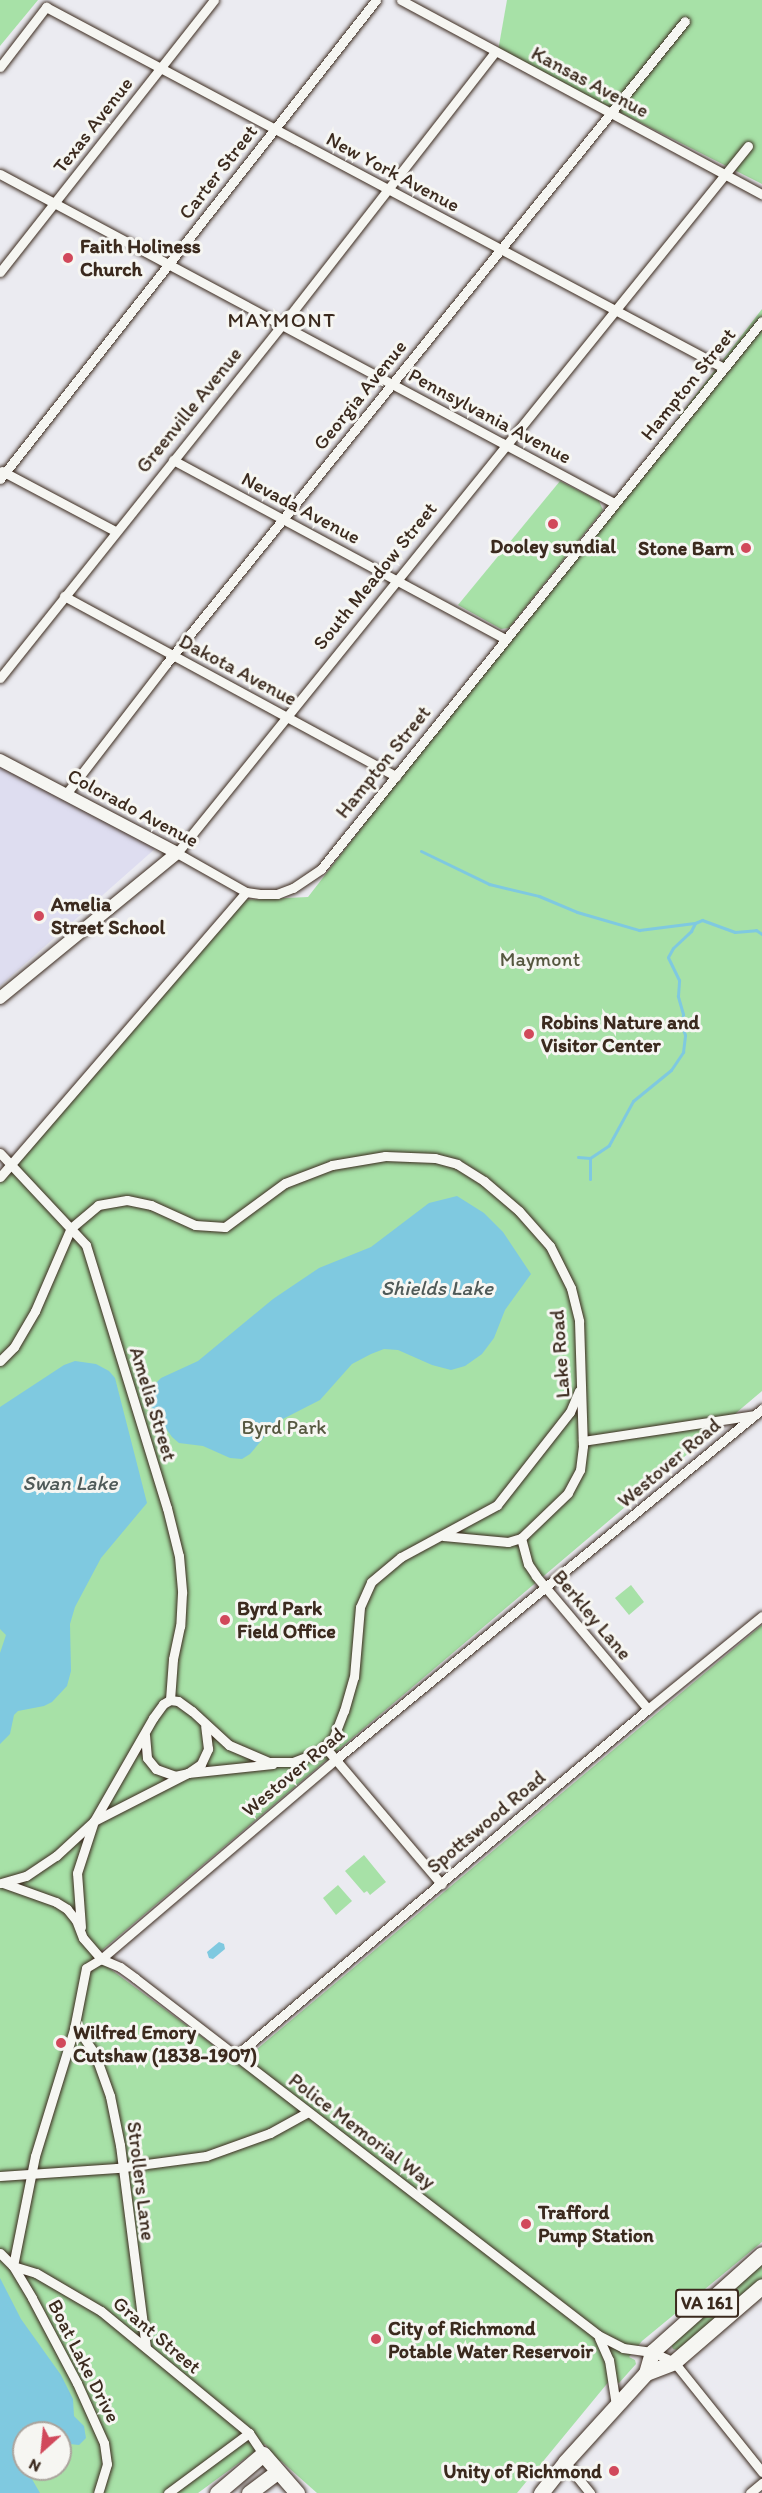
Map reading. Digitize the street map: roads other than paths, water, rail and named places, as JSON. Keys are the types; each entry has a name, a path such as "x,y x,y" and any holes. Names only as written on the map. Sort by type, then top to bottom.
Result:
{"main road":[{"name":"VA 161","path":"646,2373 652,2352 762,2254"},
{"name":"VA 161","path":"541,2493 565,2462 646,2373 674,2362 762,2286"},
{"path":"217,2493 263,2454 297,2493"},
{"path":"249,2493 277,2472"}],"street":[{"name":"Texas Avenue","path":"0,272 214,0"},
{"name":"Carter Street","path":"2,474 376,0"},
{"name":"Kansas Avenue","path":"401,0 762,194"},
{"name":"New York Avenue","path":"0,67 46,7 724,368"},
{"name":"Georgia Avenue","path":"66,794 173,655 685,21"},
{"name":"Greenville Avenue","path":"0,678 495,52"},
{"name":"South Meadow Street","path":"0,998 177,853 748,146"},
{"name":"Pennsylvania Avenue","path":"0,174 614,503"},
{"name":"Hampton Street","path":"246,892 272,894 306,881 321,868 762,321"},
{"name":"Nevada Avenue","path":"173,459 506,639"},
{"path":"2,474 115,531"},
{"name":"Dakota Avenue","path":"64,596 396,776"},
{"name":"Colorado Avenue","path":"0,760 246,892"},
{"path":"0,1177 246,892"},
{"name":"Amelia Street","path":"0,1152 86,1245 174,1536 181,1573 180,1626 173,1659 170,1700"},
{"name":"Lake Road","path":"0,1361 14,1347 35,1311 71,1228 98,1206 127,1200 151,1205 195,1226 225,1227 285,1183 332,1165 385,1156 444,1160 457,1164 484,1181 519,1211 550,1246 571,1288 579,1321 583,1441 580,1470 568,1493 521,1538"},
{"path":"145,1733 147,1758 156,1769 175,1776 302,1760 325,1747 333,1738 354,1677 360,1607 371,1582 401,1557 482,1514 502,1499 570,1412 580,1388"},
{"path":"583,1441 760,1415"},
{"name":"Westover Road","path":"13,2265 35,2156 74,2029 86,1968 101,1959 335,1760 760,1415"},
{"path":"442,1536 508,1542 521,1538"},
{"name":"Berkley Lane","path":"521,1538 528,1564 648,1709"},
{"name":"Spottswood Road","path":"234,2057 762,1616"},
{"path":"81,1934 78,1874 94,1821 163,1704 170,1700 184,1705 229,1745 275,1764"},
{"path":"1,1883 26,1876 56,1856 94,1821 188,1773 201,1764 208,1749 208,1732 203,1722"},
{"path":"325,1747 441,1884"},
{"path":"1,1883 56,1902 76,1920 81,1934 101,1959"},
{"name":"Police Memorial Way","path":"101,1959 120,1967 598,2336 623,2348 652,2352 674,2362"},
{"name":"Strollers Lane","path":"74,2029 88,2042 102,2069 115,2116 146,2347"},
{"path":"0,2176 122,2167 196,2158 238,2147 308,2112"},
{"name":"Boat Lake Drive","path":"0,2253 13,2265 77,2383 104,2443 107,2464 98,2493"},
{"name":"Grant Street","path":"13,2265 36,2273 79,2296 146,2347 249,2433 263,2454"},
{"name":"Police Memorial Way","path":"598,2336 609,2360 616,2405"},
{"path":"674,2362 762,2472"},
{"path":"168,2493 249,2433"},
{"path":"565,2462 590,2493"},
{"path":"750,2493 762,2483"}],"water":[{"name":"Shields Lake","path":"457,1196 484,1213 503,1232 531,1274 505,1310 494,1338 482,1354 465,1366 451,1370 432,1365 398,1350 384,1349 371,1354 352,1364 320,1400 277,1422 250,1454 242,1459 230,1458 203,1446 179,1443 172,1437 149,1404 153,1386 161,1378 198,1361 273,1299 319,1268 371,1247 429,1203"},
{"name":"Swan Lake","path":"75,1361 96,1364 109,1371 115,1378 147,1503 101,1558 75,1607 70,1624 71,1671 67,1686 52,1702 44,1706 18,1711 14,1715 10,1734 0,1744 0,1653 6,1635 0,1629 0,1407 64,1365"},
{"path":"219,1942 224,1944 225,1949 213,1959 209,1958 207,1952"},
{"path":"0,2278 21,2319 61,2375 73,2399 74,2416 84,2426 86,2438 79,2445 72,2444 72,2421 12,2421 12,2481 33,2481 40,2493 0,2493"}],"waterway":[{"path":"421,851 489,884 539,896 577,912 639,930 695,923"},
{"path":"578,1157 590,1158 609,1145 633,1101 671,1070 683,1052 685,1035 678,996 679,980 668,957 673,948 691,931 695,923 702,920 735,932 756,930 762,934"},
{"path":"590,1158 590,1179"}],"place":[{"name":"Faith Holiness Church","path":"68,258"},
{"name":"Dooley sundial","path":"553,524"},
{"name":"Stone Barn","path":"746,548"},
{"name":"Amelia Street School","path":"39,916"},
{"name":"Robins Nature and Visitor Center","path":"529,1034"},
{"name":"Byrd Park Field Office","path":"225,1620"},
{"name":"Wilfred Emory Cutshaw (1838-1907)","path":"61,2043"},
{"name":"Trafford Pump Station","path":"526,2224"},
{"name":"City of Richmond Potable Water Reservoir","path":"376,2339"},
{"name":"Unity of Richmond","path":"614,2471"}],"district":[{"name":"MAYMONT","path":"282,320"}],"park label":[{"name":"Maymont","path":"540,959"},
{"name":"Byrd Park","path":"284,1427"}]}
